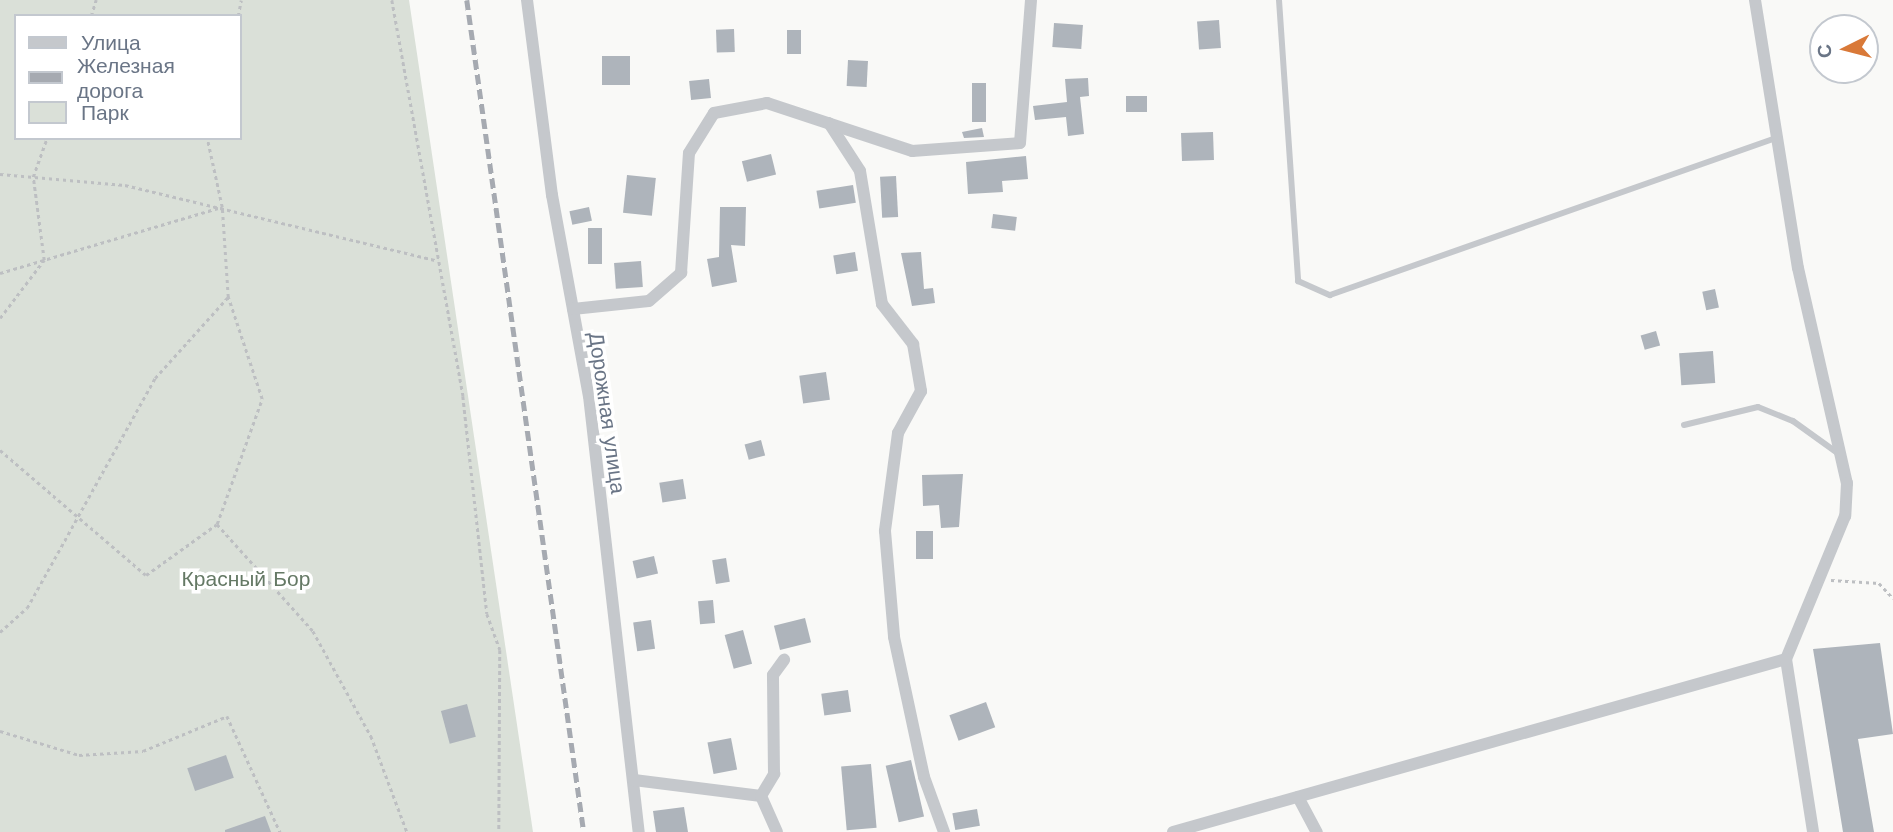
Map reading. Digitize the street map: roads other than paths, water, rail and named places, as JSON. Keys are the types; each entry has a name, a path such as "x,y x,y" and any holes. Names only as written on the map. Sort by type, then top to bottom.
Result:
{"street":[{"name":"Дорожная улица","path":"527,0 573,309 639,832"},
{"path":"573,309 649,301 681,273 689,153 714,113 767,103 912,151 1020,143 1031,0"},
{"path":"1755,0 1775,138 1847,483 1845,516 1786,659 1813,832"},
{"path":"829,123 860,171 882,304 913,344 920,391 898,433 885,531 894,637 924,777 944,832"},
{"path":"1173,832 1786,659"},
{"path":"761,796 774,774 774,675 784,660"},
{"path":"634,780 761,796"},
{"path":"761,796 777,832"},
{"path":"1298,797 1317,832"}],"lane":[{"path":"1279,0 1298,281 1330,295 1775,138"},
{"path":"1684,425 1758,407 1793,421 1839,454"}],"railway":[{"path":"467,0 584,832"}],"park label":[{"name":"Красный Бор","path":"246,579"}]}
